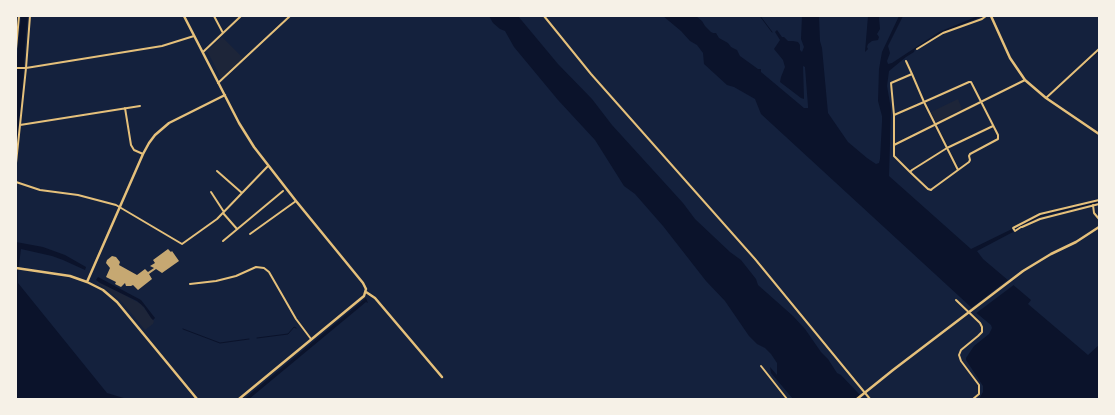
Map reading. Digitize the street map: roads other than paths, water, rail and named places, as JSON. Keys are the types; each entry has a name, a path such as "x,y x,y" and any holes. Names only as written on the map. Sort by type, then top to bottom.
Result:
{"street":[{"path":"16,49 19,16"},
{"path":"16,163 30,16"},
{"path":"184,16 246,135 268,166 363,283 366,292 375,298 442,377"},
{"path":"214,16 223,33"},
{"path":"202,52 241,16"},
{"path":"218,83 290,16"},
{"path":"544,16 591,74 755,259 870,399"},
{"path":"917,49 943,33 982,19 986,16"},
{"path":"991,16 1010,58 1025,80 1046,98 1099,134"},
{"path":"16,68 26,68 162,46 194,36"},
{"path":"1046,98 1099,49"},
{"path":"906,61 924,102 958,170"},
{"path":"894,115 970,82 982,102 998,135 997,140 970,154 970,161 931,190 928,189 894,157 894,115 891,83 912,74"},
{"path":"894,145 1025,80"},
{"path":"87,282 149,143 161,129 225,95"},
{"path":"20,125 140,106"},
{"path":"125,108 131,145 134,150 143,154"},
{"path":"910,172 947,148 993,126"},
{"path":"16,182 40,190 78,195 120,206 180,244 224,213 268,166"},
{"path":"217,171 242,193"},
{"path":"223,241 283,191"},
{"path":"211,192 224,213 237,229"},
{"path":"1021,226 1040,214 1099,200"},
{"path":"250,234 296,201"},
{"path":"1014,230 1013,228 1040,219 1099,204"},
{"path":"1093,205 1094,213 1099,219"},
{"path":"857,399 1024,271 1051,254 1076,242 1099,227"},
{"path":"190,284 216,281 236,276 256,267 264,268 269,272 296,319 312,340"},
{"path":"16,268 70,276 103,290 117,302 197,399"},
{"path":"239,399 312,340 364,296 366,292"},
{"path":"956,300 980,323 982,327 982,332 962,350 959,355 961,361 980,385 979,394 973,399"},
{"path":"761,366 787,399"}],"waterway":[{"path":"760,16 772,32"},
{"path":"1082,66 1099,51"},
{"path":"1014,229 1040,216 1099,202"},
{"path":"257,338 288,334 294,327 296,328"},
{"path":"183,329 220,343 249,339"}]}
